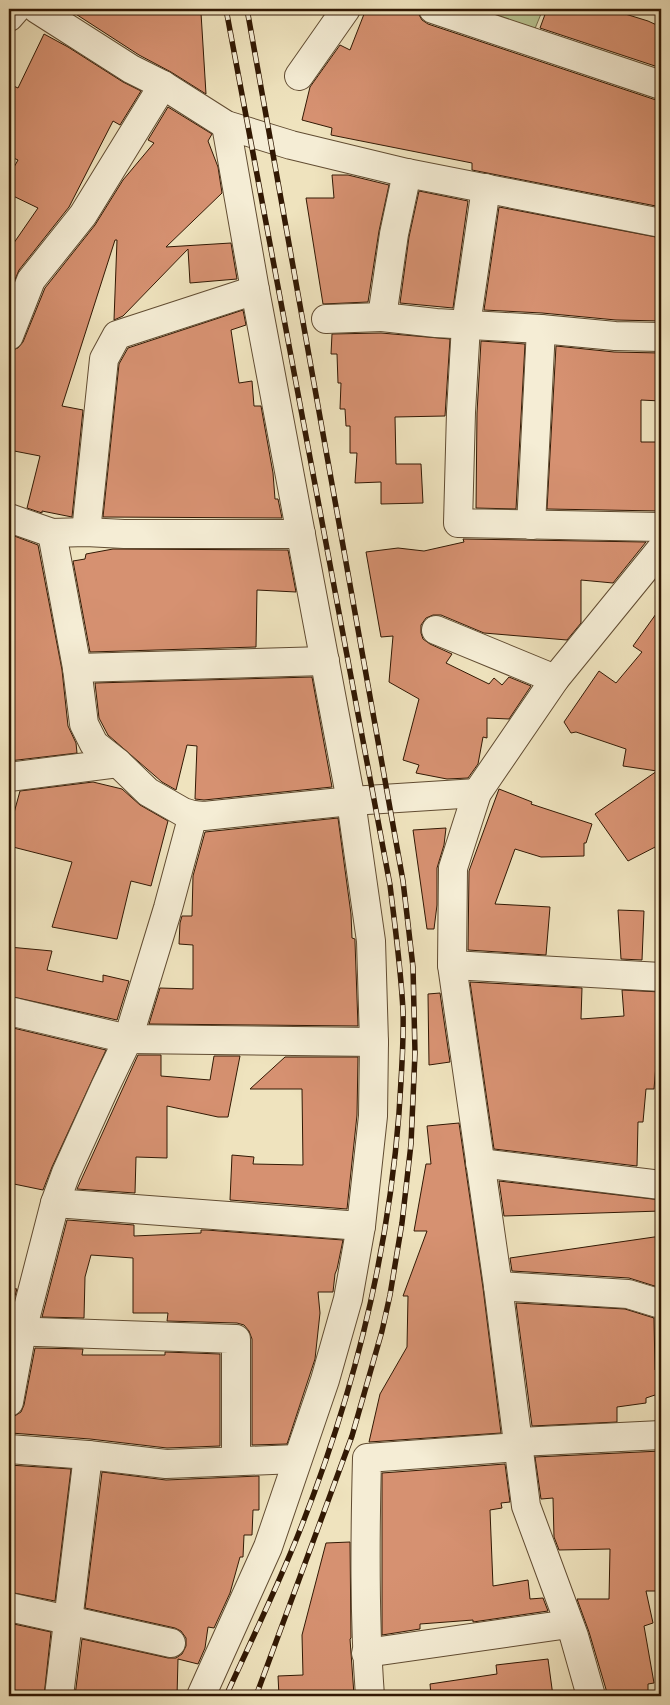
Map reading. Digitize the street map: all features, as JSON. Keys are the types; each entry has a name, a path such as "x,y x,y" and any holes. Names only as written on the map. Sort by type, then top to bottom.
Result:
{"street":[{"path":"9,17 16,9"},
{"path":"37,9 131,69 163,85 226,126 291,145 407,173 661,223"},
{"path":"433,9 661,85"},
{"path":"299,76 342,10"},
{"path":"9,336 31,280 83,215 163,85"},
{"path":"202,1696 268,1548 325,1380 348,1299 360,1226 373,1116 374,1042 371,941 351,801 226,126"},
{"path":"382,318 394,234 407,173"},
{"path":"486,188 466,325 458,523 531,526 661,527"},
{"path":"86,532 104,359 117,335 255,290"},
{"path":"326,318 382,318 615,336 661,337"},
{"path":"531,526 542,329"},
{"path":"9,518 52,533 301,534"},
{"path":"52,533 77,668 84,724 94,744 118,763 148,792 183,812 204,816 351,801 477,793"},
{"path":"591,1696 569,1624 526,1506 498,1286 452,965 453,868 477,793 555,679 661,549"},
{"path":"436,630 555,679"},
{"path":"77,668 325,661"},
{"path":"9,777 118,763"},
{"path":"9,1402 16,1331 55,1203 70,1164 128,1039 168,908 193,815"},
{"path":"452,965 661,977"},
{"path":"9,1011 128,1039 374,1042"},
{"path":"480,1163 661,1185"},
{"path":"55,1203 360,1226"},
{"path":"498,1286 628,1294 661,1304"},
{"path":"16,1331 236,1339 236,1460"},
{"path":"370,1696 366,1653 365,1526 367,1458 661,1435"},
{"path":"9,1449 88,1455 166,1464 297,1459"},
{"path":"59,1696 88,1455"},
{"path":"9,1607 171,1643"},
{"path":"366,1653 569,1624"}],"green space":[{"path":"466,9 543,9 534,31"}],"building":[{"path":"68,9 163,9 181,11 182,9 187,9 201,13 206,94 139,55"},
{"path":"366,9 409,9 418,13 422,20 428,24 656,100 661,100 661,207 472,170 472,163 331,135 332,128 302,120 310,87 340,45 350,50"},
{"path":"547,9 609,9 661,27 661,58 658,67 540,28"},
{"path":"44,34 141,91 120,125 113,121 69,207 19,270 9,294 9,250 38,208 9,194 9,176 18,160 9,156 9,84 18,88"},
{"path":"168,107 212,134 208,141 218,167 222,193 166,247 231,243 237,279 190,283 188,249 123,316 114,320 117,240 115,240 62,406 83,410 72,517 42,511 42,513 27,508 40,456 9,450 9,351 18,348 23,342 45,288 95,225 123,180 154,143 148,140"},
{"path":"332,175 348,175 389,185 379,231 368,302 323,304 306,198 334,198"},
{"path":"419,191 468,201 453,308 400,303 409,237"},
{"path":"499,207 661,238 661,321 616,320 484,310"},
{"path":"243,310 246,325 231,330 239,383 252,381 254,406 261,406 273,473 275,499 278,499 282,518 103,517 119,364 128,348"},
{"path":"381,333 450,339 445,416 395,417 396,464 421,464 423,503 381,504 381,482 355,483 357,453 350,453 350,426 346,426 345,409 340,409 341,383 338,383 337,354 331,354 332,334"},
{"path":"481,341 525,344 516,509 476,508 477,413"},
{"path":"556,346 614,352 660,353 661,401 641,400 641,442 656,442 656,488 661,488 661,511 547,509"},
{"path":"9,534 38,545 62,670 68,726 76,743 77,753 9,761"},
{"path":"463,539 646,542 613,583 581,580 581,623 567,640 484,633 441,615 433,615 426,618 421,625 423,639 452,654 446,663 489,684 494,678 502,685 509,677 531,686 509,719 487,718 487,738 483,737 478,764 468,778 447,779 416,773 419,765 403,760 419,699 389,682 393,636 381,637 366,552 398,548 424,551 464,542"},
{"path":"113,549 288,550 296,592 257,590 256,647 90,652 73,561 85,559 86,554"},
{"path":"661,607 661,844 628,861 595,814 657,771 623,766 626,749 576,732 571,733 564,722 599,671 616,683 642,652 633,646"},
{"path":"312,677 332,787 204,800 195,799 197,746 187,745 176,790 162,782 108,735 99,718 95,683"},
{"path":"93,782 122,789 140,805 168,821 151,886 131,881 117,939 52,927 72,862 9,846 9,831 20,791"},
{"path":"499,789 532,802 531,804 592,824 586,843 584,843 584,856 541,857 515,849 495,904 550,907 546,955 468,950 469,871"},
{"path":"338,818 351,914 352,938 355,939 358,1026 149,1024 160,988 193,989 193,945 179,944 180,923 182,916 192,916 193,876 205,832"},
{"path":"446,828 444,845 437,868 437,905 434,929 427,929 413,830"},
{"path":"618,910 644,911 642,960 621,959"},
{"path":"9,947 52,951 47,970 103,982 103,975 129,981 117,1020 9,996"},
{"path":"470,982 582,988 581,1019 624,1016 622,990 661,992 661,1065 656,1065 654,1089 646,1089 643,1122 638,1122 637,1166 494,1149"},
{"path":"440,993 450,1062 429,1065 428,994"},
{"path":"9,1027 106,1050 43,1190 9,1183"},
{"path":"138,1055 161,1055 161,1076 210,1080 214,1056 240,1056 228,1117 218,1117 167,1106 167,1158 136,1157 135,1193 77,1189"},
{"path":"285,1057 358,1057 357,1115 347,1209 230,1200 232,1155 254,1157 253,1164 303,1165 302,1089 250,1089"},
{"path":"459,1123 483,1288 501,1433 369,1442 380,1394 407,1347 408,1296 403,1296 427,1231 414,1231 426,1164 431,1164 427,1126"},
{"path":"499,1181 661,1200 661,1211 504,1216"},
{"path":"67,1220 134,1225 134,1236 201,1233 201,1230 206,1230 343,1240 333,1292 318,1292 320,1313 315,1359 287,1444 252,1445 252,1339 249,1331 244,1325 237,1323 167,1321 168,1313 133,1313 133,1258 91,1255 85,1277 84,1318 42,1317"},
{"path":"661,1236 661,1288 629,1278 512,1271 510,1258"},
{"path":"9,1288 17,1289 9,1316"},
{"path":"516,1303 625,1309 654,1318 655,1370 657,1370 658,1394 646,1398 646,1403 617,1407 617,1422 532,1426"},
{"path":"35,1348 83,1349 82,1355 165,1355 165,1352 220,1354 220,1446 167,1448 90,1439 11,1433 13,1417 21,1412 24,1405"},
{"path":"661,1451 661,1591 646,1591 653,1623 644,1626 654,1683 648,1684 648,1696 608,1696 577,1599 609,1599 610,1549 559,1550 554,1537 553,1498 541,1499 535,1457"},
{"path":"505,1464 510,1502 501,1503 502,1508 490,1510 493,1586 528,1580 530,1599 543,1598 548,1611 473,1622 473,1620 420,1624 420,1629 382,1635 382,1473"},
{"path":"9,1465 71,1469 55,1601 9,1592"},
{"path":"102,1472 166,1480 259,1476 259,1510 253,1510 252,1535 244,1535 243,1557 240,1557 230,1593 214,1628 208,1627 205,1648 198,1664 178,1659 177,1696 75,1696 82,1639 168,1658 176,1658 182,1654 186,1646 186,1638 181,1631 175,1628 85,1608"},
{"path":"350,1542 350,1639 354,1695 279,1696 278,1676 303,1675 302,1635 326,1543"},
{"path":"9,1623 51,1632 44,1696 9,1696"},
{"path":"548,1659 553,1696 431,1696 430,1684 497,1674 496,1665"}],"railway":[{"path":"226,9 390,885 403,1011 402,1062 394,1166 377,1272 352,1377 319,1479 300,1530 274,1593 226,1696"},
{"path":"247,9 403,881 413,967 415,1053 411,1144 402,1223 382,1331 352,1436 256,1696"}]}
